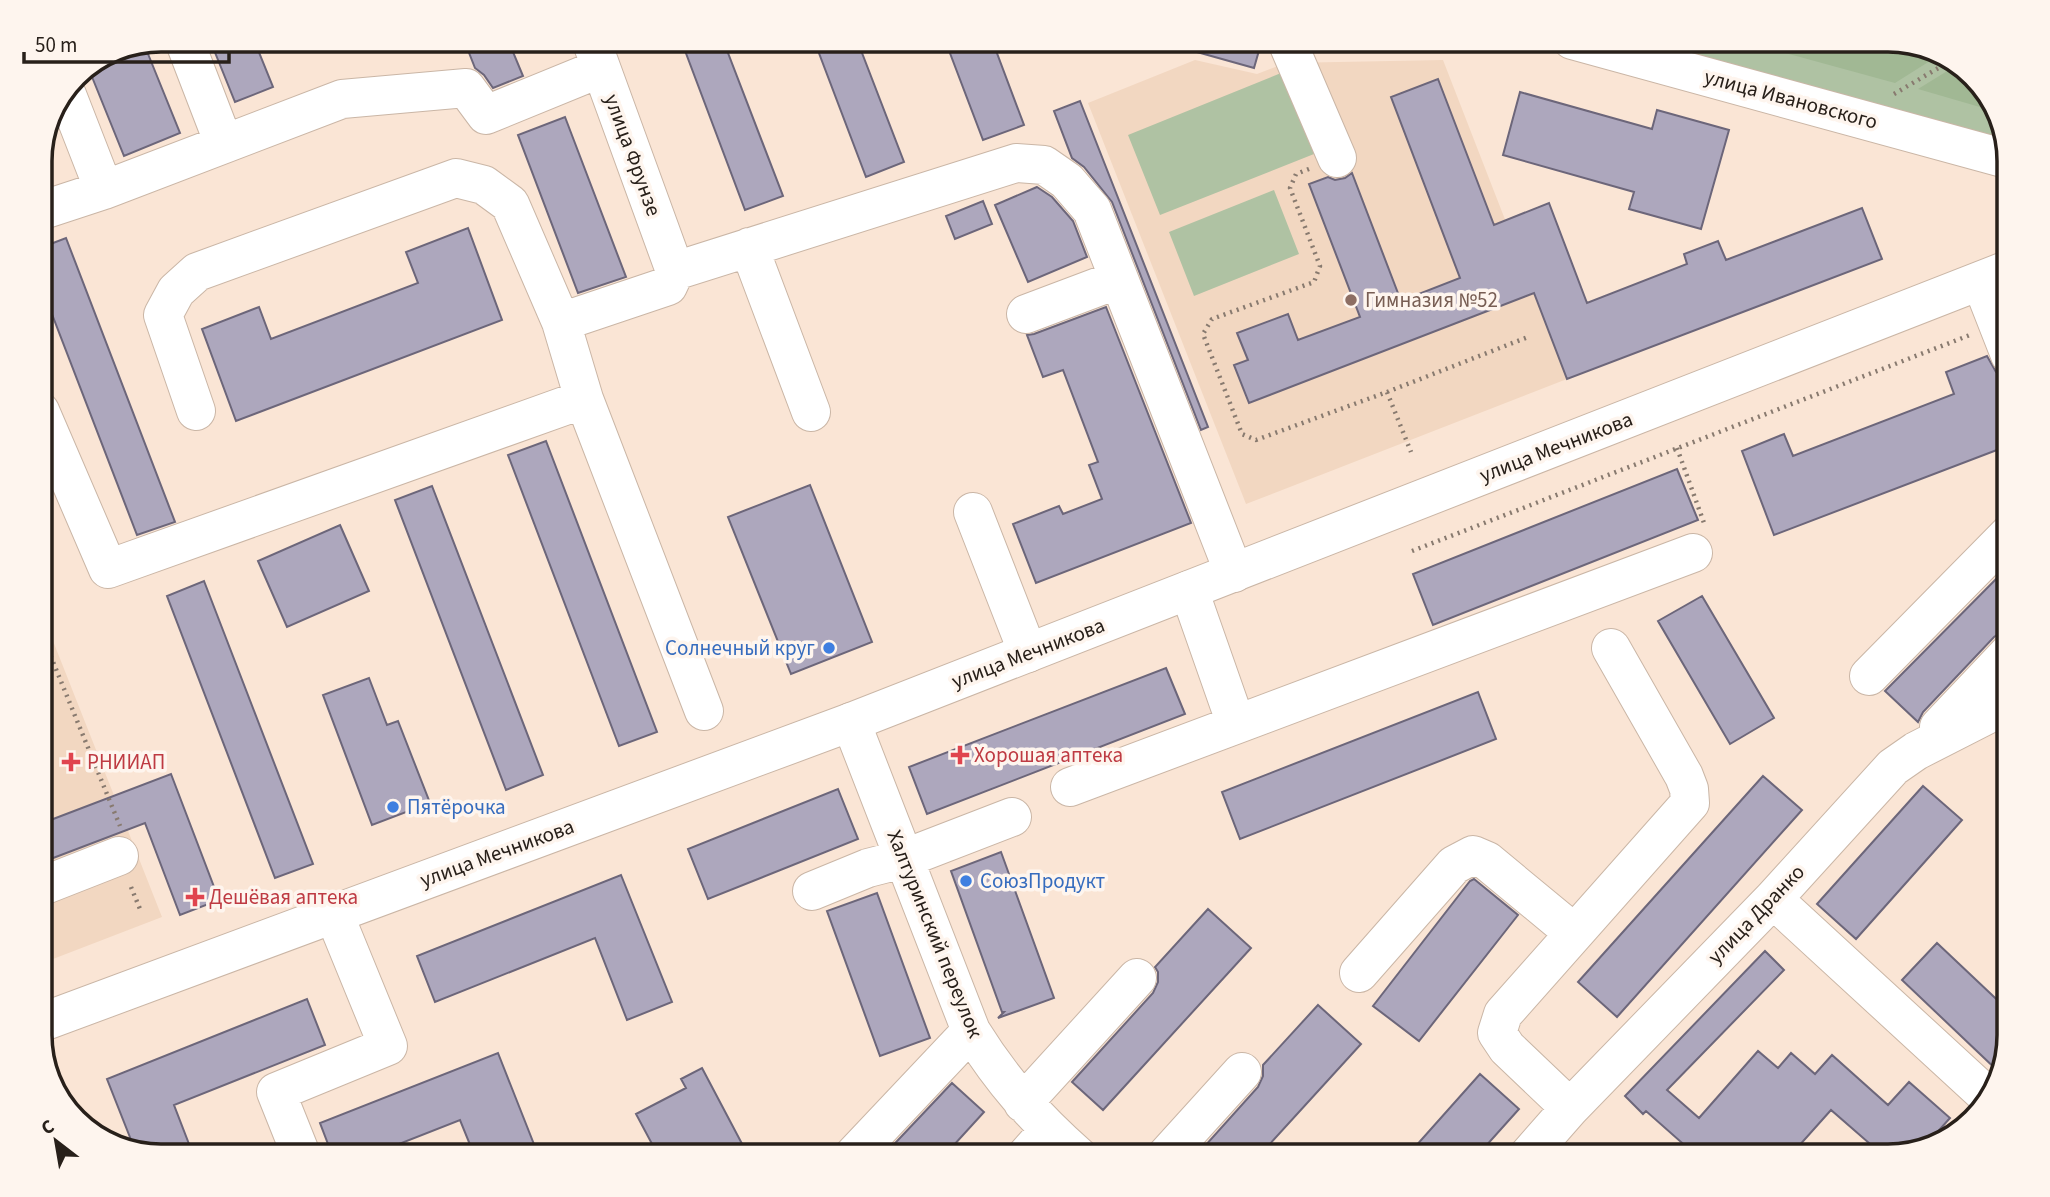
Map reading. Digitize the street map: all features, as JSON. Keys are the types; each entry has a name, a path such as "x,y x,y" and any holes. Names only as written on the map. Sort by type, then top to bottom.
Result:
{"main road":[{"path":"189,52 224,144"},
{"path":"1292,52 1337,158"},
{"name":"улица Ивановского","path":"1616,52 1997,156"},
{"path":"53,207 104,190 342,99 466,88 486,115 596,54"},
{"name":"улица Фрунзе","path":"596,54 675,271"},
{"path":"70,103 104,190"},
{"path":"561,322 668,286 675,271 1017,163 1044,165 1068,181 1092,210 1234,573"},
{"path":"196,411 163,315 176,291 197,272 456,178 484,185 510,204 561,322 584,399 704,711"},
{"path":"749,247 811,412"},
{"name":"улица Мечникова","path":"53,1018 851,722 1995,275"},
{"path":"1026,314 1119,279"},
{"path":"53,441 108,569 584,399"},
{"path":"973,512 1028,653"},
{"path":"1869,676 1997,546"},
{"path":"1070,787 1693,553"},
{"path":"1189,590 1236,724"},
{"path":"1570,1108 1507,1048 1497,1033 1503,1013 1690,803 1684,776 1611,648"},
{"path":"1916,751 1997,666"},
{"name":"улица Дранко","path":"1538,1144 1773,899 1893,767 1916,751 1997,710"},
{"name":"Халтуринский переулок","path":"851,722 971,1031 1032,1130 1056,1144"},
{"path":"812,891 1012,817"},
{"path":"1359,973 1454,864 1473,855 1487,861 1574,933"},
{"path":"53,882 119,856"},
{"path":"1773,899 1982,1091"},
{"path":"297,1144 275,1092 388,1046 334,914"},
{"path":"1032,1130 1138,978"},
{"path":"864,1144 971,1031"},
{"path":"1177,1144 1242,1072"}],"path":[{"path":"1891,97 1942,66"},
{"path":"1337,158 1296,174 1290,188 1320,266 1314,282 1212,319 1203,334 1242,433 1256,440 1528,337"},
{"path":"1412,551 1677,448 1997,342"},
{"path":"1387,391 1410,452"},
{"path":"1677,448 1704,521 1700,540 1693,553"},
{"path":"53,661 130,851 119,856"}],"shaded area":[{"name":"Гимназия №52","path":"1195,60 1257,74 1286,63 1443,60 1567,379 1246,504 1088,103"},
{"name":"РНИИАП","path":"53,641 162,917 53,959"}],"green space":[{"path":"1680,52 1888,52 1917,56 1943,67 1966,84 1983,107 1995,141"},
{"path":"1782,52 1888,52 1903,53 1930,61 1895,83"},
{"path":"1948,70 1966,84 1983,108 1918,89"},
{"path":"1281,73 1314,154 1160,215 1128,135"},
{"path":"1274,190 1299,254 1194,296 1169,232"}],"building":[{"path":"215,52 259,52 273,87 235,102"},
{"path":"469,52 513,52 523,76 493,88 475,68"},
{"path":"686,52 728,52 783,196 745,210"},
{"path":"819,52 862,52 904,162 866,177"},
{"path":"950,52 997,52 1024,125 983,140"},
{"path":"1197,52 1259,52 1254,68"},
{"path":"148,53 180,133 124,156 92,78 107,67"},
{"path":"1438,79 1494,225 1549,203 1587,303 1687,264 1684,254 1718,241 1726,260 1862,208 1882,259 1567,379 1534,293 1249,403 1234,365 1248,360 1237,333 1288,314 1298,340 1360,317 1309,184 1328,177 1335,180 1345,178 1352,173 1401,301 1460,278 1391,97"},
{"path":"1520,92 1652,129 1657,110 1729,130 1701,229 1629,209 1634,192 1503,155"},
{"path":"1080,101 1208,427 1201,430 1112,202 1084,167 1072,158 1054,111"},
{"path":"565,117 626,277 578,293 518,135"},
{"path":"1037,187 1052,197 1073,221 1087,257 1028,282 995,205"},
{"path":"983,201 992,224 955,239 946,216"},
{"path":"468,228 502,320 236,421 202,329 259,307 271,339 418,283 406,252"},
{"path":"66,238 175,522 137,535 53,317 53,243"},
{"path":"1106,307 1191,523 1036,583 1013,524 1059,506 1063,514 1102,499 1089,465 1098,462 1063,370 1043,377 1027,335"},
{"path":"1987,356 1997,372 1997,450 1774,535 1742,451 1784,434 1793,456 1954,394 1946,372"},
{"path":"546,441 657,732 619,746 508,455"},
{"path":"1677,469 1698,520 1433,625 1413,574"},
{"path":"810,485 872,642 791,674 728,517"},
{"path":"432,486 543,775 506,790 395,500"},
{"path":"340,525 369,591 287,627 258,561"},
{"path":"1997,578 1997,635 1923,712 1918,722 1885,691"},
{"path":"204,581 313,864 275,878 167,596"},
{"path":"1702,596 1774,718 1730,744 1658,621"},
{"path":"1166,668 1185,714 927,814 909,767"},
{"path":"369,678 387,725 398,721 430,803 372,825 323,695"},
{"path":"1478,692 1496,739 1240,839 1222,792"},
{"path":"171,774 219,900 180,915 145,823 53,858 53,819"},
{"path":"1763,776 1802,810 1617,1017 1578,982"},
{"path":"1923,786 1962,820 1856,939 1817,904"},
{"path":"838,789 858,839 708,899 688,849"},
{"path":"1001,852 1054,998 998,1018 1004,1012 951,871"},
{"path":"621,875 672,1002 627,1020 595,938 435,1002 417,956"},
{"path":"1474,879 1518,915 1419,1041 1373,1006"},
{"path":"877,893 930,1038 880,1056 827,911"},
{"path":"1208,909 1251,948 1103,1110 1072,1082 1153,993 1158,982 1155,967"},
{"path":"1937,943 1997,1000 1997,1050 1993,1066 1902,980"},
{"path":"1765,951 1784,970 1667,1090 1699,1118 1758,1051 1778,1068 1791,1053 1815,1074 1832,1055 1888,1105 1909,1082 1950,1118 1937,1133 1903,1144 1870,1144 1831,1110 1801,1144 1683,1144 1646,1111 1643,1114 1625,1096"},
{"path":"307,999 325,1045 174,1105 189,1144 147,1144 131,1140 107,1079"},
{"path":"1318,1005 1361,1044 1270,1144 1207,1144 1258,1087 1263,1076 1263,1065"},
{"path":"498,1053 534,1144 470,1144 460,1120 399,1144 328,1144 320,1123"},
{"path":"702,1068 742,1144 652,1144 636,1114 686,1088 681,1079"},
{"path":"1480,1074 1519,1109 1488,1144 1418,1144"},
{"path":"952,1083 984,1112 955,1144 894,1144"}],"place":[{"name":"Гимназия №52","path":"1351,300"},
{"name":"Солнечный круг","path":"829,648"},
{"name":"Хорошая аптека","path":"960,755"},
{"name":"РНИИАП","path":"71,762"},
{"name":"Пятёрочка","path":"393,807"},
{"name":"СоюзПродукт","path":"966,881"},
{"name":"Дешёвая аптека","path":"195,897"}]}
